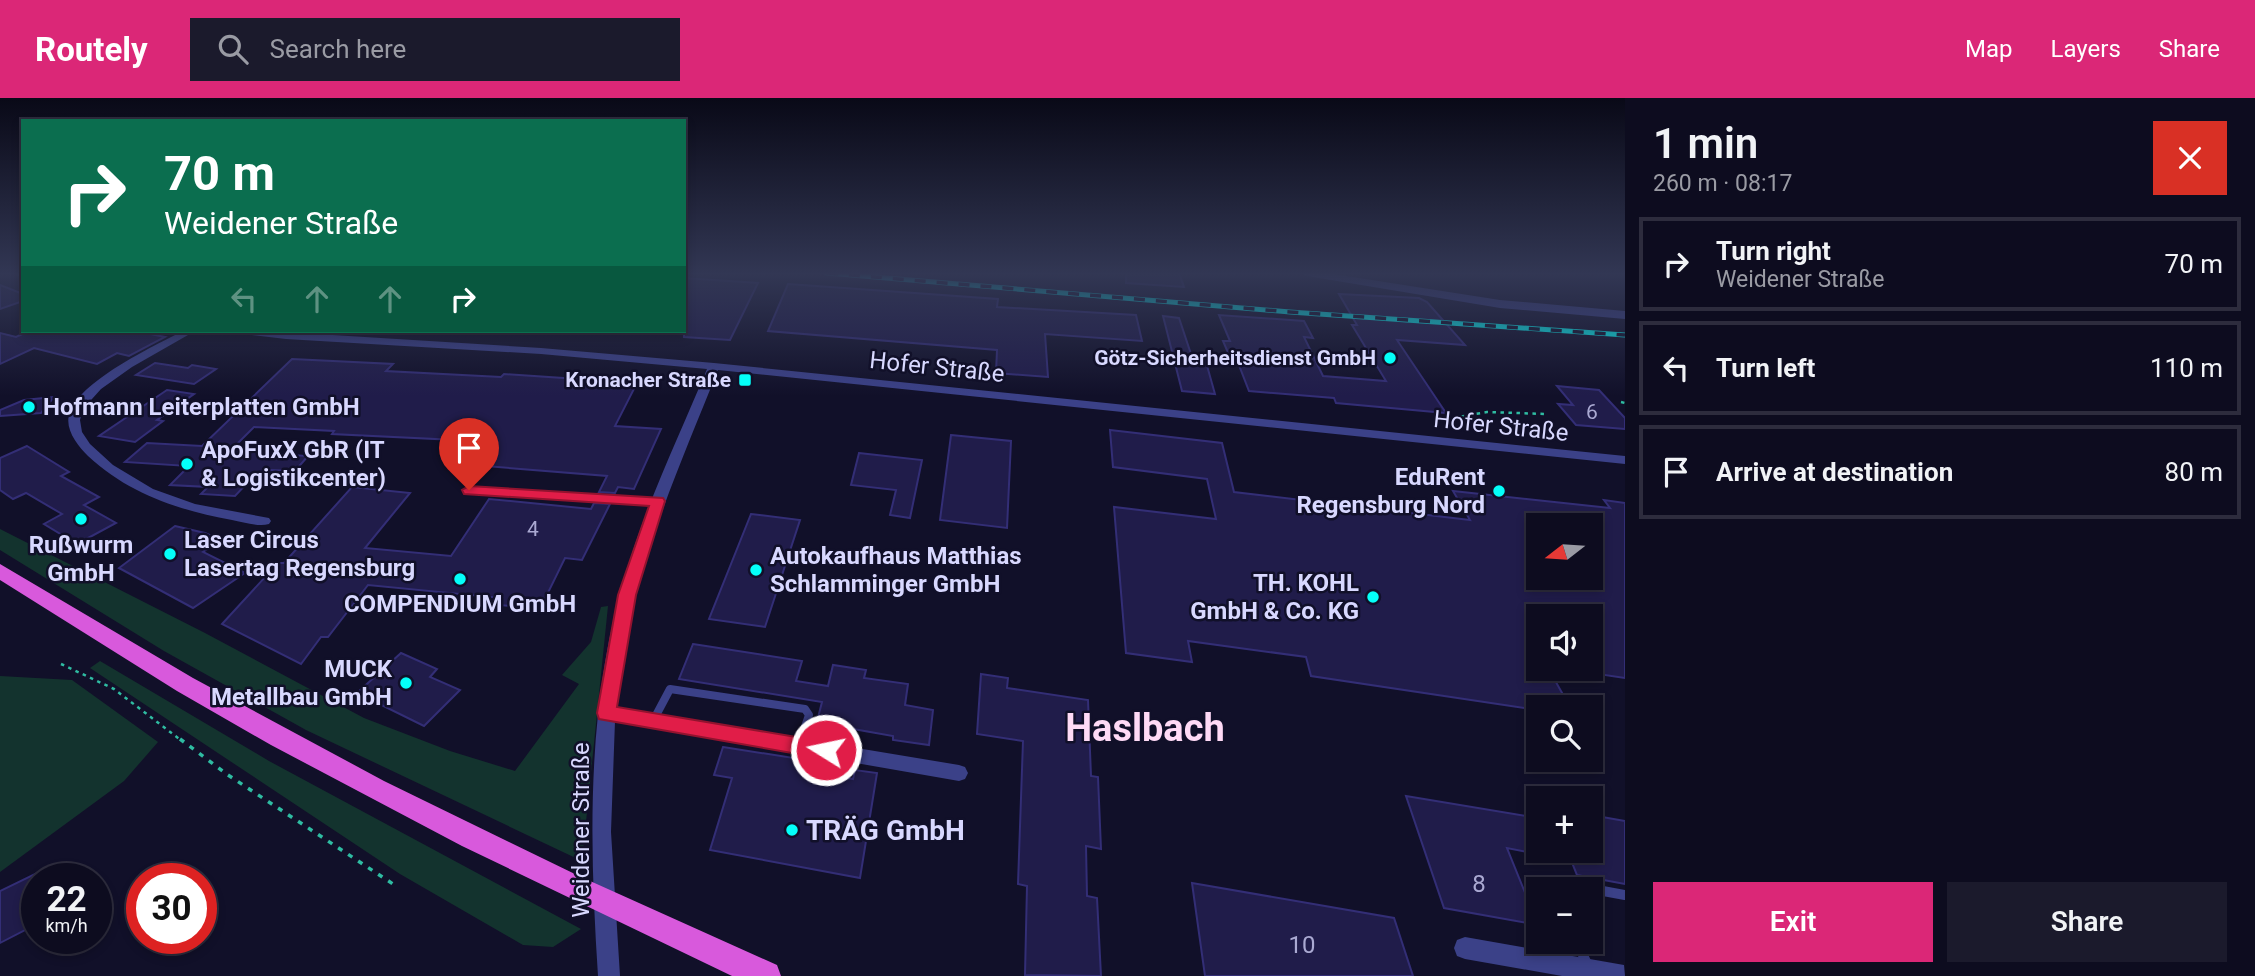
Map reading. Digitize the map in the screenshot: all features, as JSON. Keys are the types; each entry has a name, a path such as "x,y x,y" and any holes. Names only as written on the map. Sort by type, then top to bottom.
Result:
{"highway":[{"path":"0,571 79,623 225,708 531,868 766,976"}],"street":[{"path":"187,333 90,392 75,412 74,428 81,442 109,470 150,494 215,513 264,521"},
{"name":"Hofer Straße","path":"260,333 541,351 714,366 1625,460"},
{"name":"Weidener Straße","path":"609,976 602,862 601,777 606,713 627,595 658,501 714,366"},
{"path":"606,713 959,773"},
{"path":"1465,948 1623,976"}],"lane":[{"path":"469,490 658,501"},
{"path":"653,721 670,689 805,709 809,715 799,746"},
{"path":"1603,891 1625,895"},
{"path":"1583,954 1590,970"}],"path":[{"path":"1453,418 1475,411 1546,414"},
{"path":"61,664 114,690 228,775 393,884"}],"green space":[{"path":"0,529 205,633 364,718 450,751 515,771 579,684 562,675 591,642 601,607 608,606 582,861 306,730 164,651 0,550"},
{"path":"100,661 269,761 581,929 553,947 523,945 400,874 90,668"},
{"path":"0,676 72,680 158,742 124,781 0,872"}],"building":[{"path":"686,314 743,314 730,340 684,337"},
{"path":"775,314 1118,314 1136,315 1142,341 1045,334 1048,377 996,373 997,350 768,331"},
{"path":"1351,314 1438,314 1465,345 1397,340 1446,413 1336,403 1334,398 1249,391 1235,355 1229,355 1223,341 1230,341 1219,315 1304,321 1313,338 1304,337 1323,376 1386,381 1352,325 1357,325"},
{"path":"1163,316 1179,318 1191,354 1204,355 1215,394 1182,391"},
{"path":"0,333 16,337 25,333 146,333 165,337 129,356 117,353 97,364 34,348 0,364"},
{"path":"292,359 393,364 386,371 501,377 504,374 637,383 615,426 661,429 634,489 618,487 615,493 599,492 607,476 460,464 476,441 332,434 334,431 254,427 230,451 308,456 295,471 270,470 258,482 249,481 235,496 201,494 208,487 170,485 189,466 125,462 147,443 202,446"},
{"path":"155,363 216,369 194,384 136,375"},
{"path":"1557,386 1599,390 1625,418 1625,429 1576,425 1558,404 1573,405"},
{"path":"167,390 194,394 157,420 163,421 135,442 99,436"},
{"name":"Hofmann Leiterplatten GmbH","path":"54,397 41,413 0,416 0,410 24,400"},
{"name":"TH. KOHL GmbH & Co. KG","path":"1110,430 1222,443 1234,492 1470,520 1453,491 1610,508 1604,500 1625,503 1625,678 1603,675 1603,604 1526,604 1526,681 1555,681 1563,695 1526,695 1526,708 1311,676 1306,657 1188,641 1192,662 1126,653 1114,507 1216,519 1207,479 1113,467"},
{"path":"951,435 1011,441 1007,528 940,520"},
{"path":"27,446 69,472 61,476 99,497 84,505 116,523 77,544 44,524 62,514 26,493 13,499 0,490 0,458"},
{"path":"859,453 922,460 910,518 890,515 896,490 851,485"},
{"path":"352,487 410,493 365,548 451,556 489,499 591,509 594,503 610,504 582,560 565,558 540,609 499,605 502,598 368,585 328,637 321,637 301,664 222,624 278,563 284,563"},
{"name":"Autokaufhaus Matthias Schlamminger GmbH","path":"751,514 800,520 765,627 709,619"},
{"path":"175,526 221,540 203,552 245,573 193,608 119,568"},
{"path":"693,644 802,661 796,681 828,686 833,665 866,670 864,678 908,684 905,705 933,710 929,745 893,740 893,736 853,729 851,739 814,733 822,702 679,679"},
{"name":"MUCK Metallbau GmbH","path":"401,653 437,669 430,677 460,690 424,726 357,693"},
{"path":"981,674 1008,678 1007,688 1088,700 1091,776 1098,777 1101,849 1086,846 1087,896 1097,898 1101,976 1025,975 1027,886 1018,884 1023,741 977,734"},
{"name":"TRÄG GmbH","path":"723,747 800,759 797,769 853,779 855,770 877,773 860,878 710,850 732,778 714,775"},
{"path":"1406,796 1526,816 1526,852 1507,848 1526,895 1526,923 1444,908"},
{"path":"1603,817 1625,821 1625,884 1603,880 1603,877 1577,875 1572,863 1603,863"},
{"path":"21,881 21,932 0,943 0,891"},
{"path":"1192,883 1394,918 1413,976 1205,976"}],"railway":[{"path":"1319,314 1625,335"}],"place":[{"name":"Götz-Sicherheitsdienst GmbH","path":"1390,358"},
{"name":"Kronacher Straße","path":"745,380"},
{"name":"Hofmann Leiterplatten GmbH","path":"29,407"},
{"name":"ApoFuxX GbR (IT & Logistikcenter)","path":"187,464"},
{"name":"EduRent Regensburg Nord","path":"1499,491"},
{"name":"Rußwurm GmbH","path":"81,519"},
{"name":"Laser Circus Lasertag Regensburg","path":"170,554"},
{"name":"Autokaufhaus Matthias Schlamminger GmbH","path":"756,570"},
{"name":"COMPENDIUM GmbH","path":"460,579"},
{"name":"TH. KOHL GmbH & Co. KG","path":"1373,597"},
{"name":"MUCK Metallbau GmbH","path":"406,683"},
{"name":"TRÄG GmbH","path":"792,830"}],"district":[{"name":"Haslbach","path":"1145,728"}],"route":[{"path":"469,490 658,501 627,595 606,713 826,750"}]}
